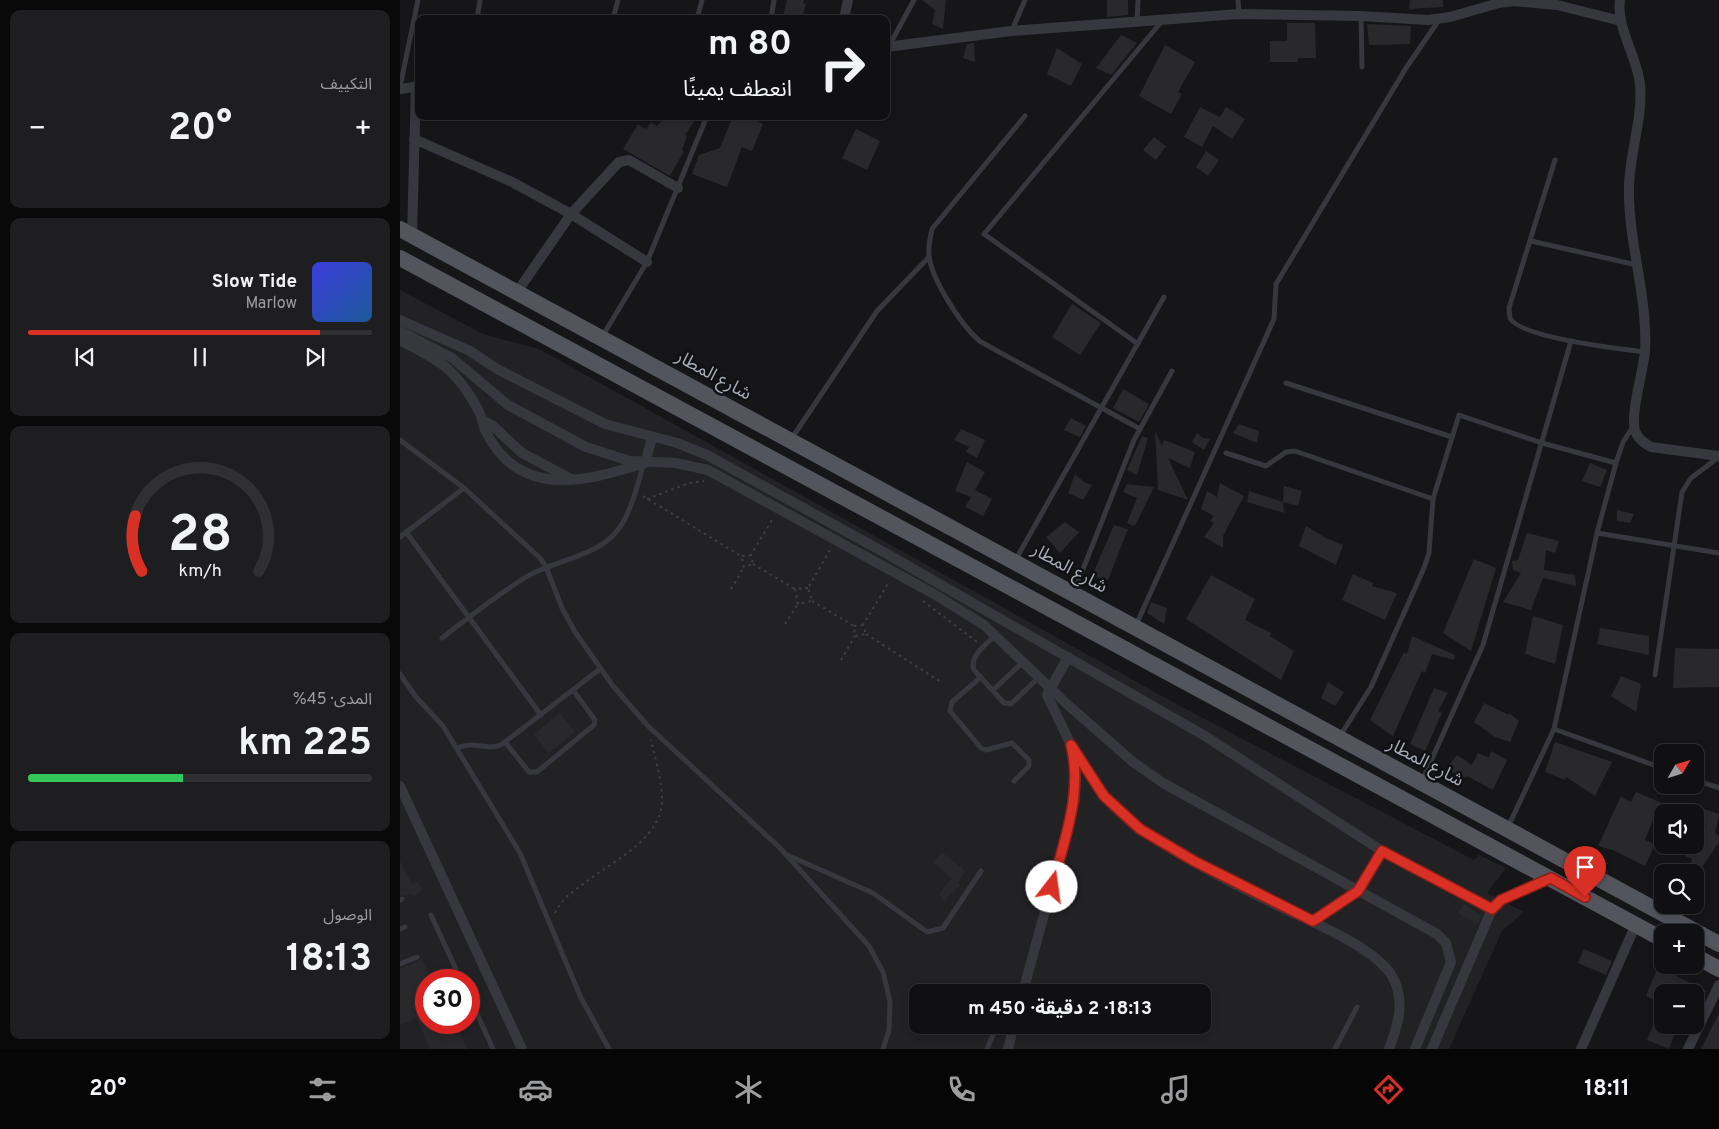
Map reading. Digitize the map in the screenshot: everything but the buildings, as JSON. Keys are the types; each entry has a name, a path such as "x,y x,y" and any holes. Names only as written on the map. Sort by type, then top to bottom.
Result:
{"main road":[{"name":"شارع المطار","path":"406,232 1719,944"},
{"path":"417,268 413,260 415,252 421,246 430,244"},
{"path":"400,258 1654,934"},
{"path":"1704,961 1719,969"}],"street":[{"path":"845,15 848,0"},
{"path":"1620,0 1621,21 1636,62 1640,85 1629,184 1631,230 1644,316 1645,352 1634,424 1639,438 1650,447 1719,457"},
{"path":"890,47 1011,31 1239,14 1440,19 1499,3 1528,1 1557,4 1621,21"},
{"path":"400,88 415,86"},
{"path":"406,232 415,120"},
{"path":"414,139 512,182 571,214 647,262"},
{"path":"517,292 571,214 622,161 629,160 678,188"},
{"path":"400,320 470,352 491,365 605,424 652,438 677,443 707,456 887,554 1205,736 1382,851 1492,909"},
{"path":"400,331 452,358 508,405 586,447 630,461 684,464 720,475 934,594 995,635 1124,754 1163,783 1437,934 1449,949 1450,968 1415,1049"},
{"path":"400,340 434,359 452,373 462,384 482,420 489,438 503,455 520,469 550,481 599,477 644,463"},
{"path":"480,380 491,365"},
{"path":"482,420 493,426 522,453 571,478"},
{"path":"644,463 652,438"},
{"path":"1068,657 1050,687 1048,700 1071,745 1104,796 1140,829 1194,861 1313,921 1375,957 1392,976 1397,988 1400,1013 1398,1025 1389,1049"},
{"path":"1026,984 1074,800 1076,772 1071,745"},
{"path":"400,786 522,1049"},
{"path":"1313,921 1358,891 1382,851"},
{"path":"1432,1049 1492,909 1501,900 1551,878"},
{"path":"1581,1049 1636,924"},
{"path":"1688,1049 1719,985"},
{"path":"1008,1049 1012,1034"}],"lane":[{"path":"400,88 418,0"},
{"path":"478,15 480,0"},
{"path":"614,15 618,0"},
{"path":"698,15 702,0"},
{"path":"772,15 774,0"},
{"path":"890,43 914,0"},
{"path":"1011,31 1025,0"},
{"path":"1137,23 1138,0"},
{"path":"1238,0 1239,14"},
{"path":"1361,16 1362,67"},
{"path":"1134,628 1274,319 1276,284 1406,68 1440,19"},
{"path":"1138,344 984,234 1162,21"},
{"path":"1025,116 932,229 929,242 929,256 932,267 957,316 971,335 991,350 1140,429"},
{"path":"601,338 647,262 705,120"},
{"path":"1555,160 1509,308 1510,318 1520,328 1571,341 1645,352"},
{"path":"1531,242 1637,265"},
{"path":"790,441 877,311 929,256"},
{"path":"1015,562 1164,297"},
{"path":"1421,783 1483,645 1571,341"},
{"path":"1073,594 1140,429 1172,371"},
{"path":"1286,383 1452,437"},
{"path":"1338,739 1371,687 1424,568 1429,553 1432,499 1459,415 1542,443 1616,462"},
{"path":"1507,830 1554,729 1597,533 1616,462 1623,442 1634,424"},
{"path":"400,440 464,488 540,558 546,566 568,620 600,669 648,726 784,854 860,935 877,959 888,986 890,1001 888,1030 883,1049"},
{"path":"1226,453 1266,466 1286,452 1298,451 1432,499"},
{"path":"1655,675 1681,500 1686,484 1691,478 1719,457"},
{"path":"442,638 516,584 546,566 596,548 611,538 622,524 644,463"},
{"path":"400,537 464,488"},
{"path":"406,532 541,714"},
{"path":"1597,533 1719,552"},
{"path":"995,635 974,658 972,664 981,677 1006,704 1011,704 1040,677"},
{"path":"993,690 1024,662"},
{"path":"457,748 468,744 492,747 505,742 600,669"},
{"path":"400,674 412,692 437,718 520,852 581,998 608,1049"},
{"path":"981,677 952,702 950,711 981,748 986,750 1012,743 1029,760 1029,766 1014,781"},
{"path":"505,742 529,772 537,772 594,725 595,720 572,690"},
{"path":"1554,729 1654,765"},
{"path":"1704,783 1719,788"},
{"path":"784,854 873,893 927,932 943,928 981,871"},
{"path":"431,915 456,969"},
{"path":"400,964 417,957"},
{"path":"1024,984 1027,980"},
{"path":"1335,1049 1357,1007"},
{"path":"480,1019 494,1049"},
{"path":"987,1049 993,1034"}],"path":[{"path":"647,499 696,481 711,483"},
{"path":"635,491 741,556 752,555"},
{"path":"753,564 752,555 774,515"},
{"path":"831,547 808,588 812,601 854,626 863,625"},
{"path":"741,556 744,567"},
{"path":"731,589 744,567 753,564 795,589 808,588"},
{"path":"890,581 863,625 866,634 941,682"},
{"path":"786,624 798,604 795,589"},
{"path":"918,598 964,630 983,648"},
{"path":"798,604 812,601"},
{"path":"841,660 855,636 854,626"},
{"path":"855,636 866,634"},
{"path":"552,928 556,912 566,898 643,839 658,819 662,794 648,726"}],"shaded area":[{"path":"400,290 483,334 539,349 1180,706 1474,860 1479,855 1506,868 1487,893 1524,912 1502,931 1449,1049 400,1049"}],"route":[{"path":"1052,887 1076,786 1076,772 1071,745 1104,796 1130,822 1194,861 1313,921 1351,898 1358,891 1382,851 1492,909 1501,900 1551,878 1585,897"}]}
